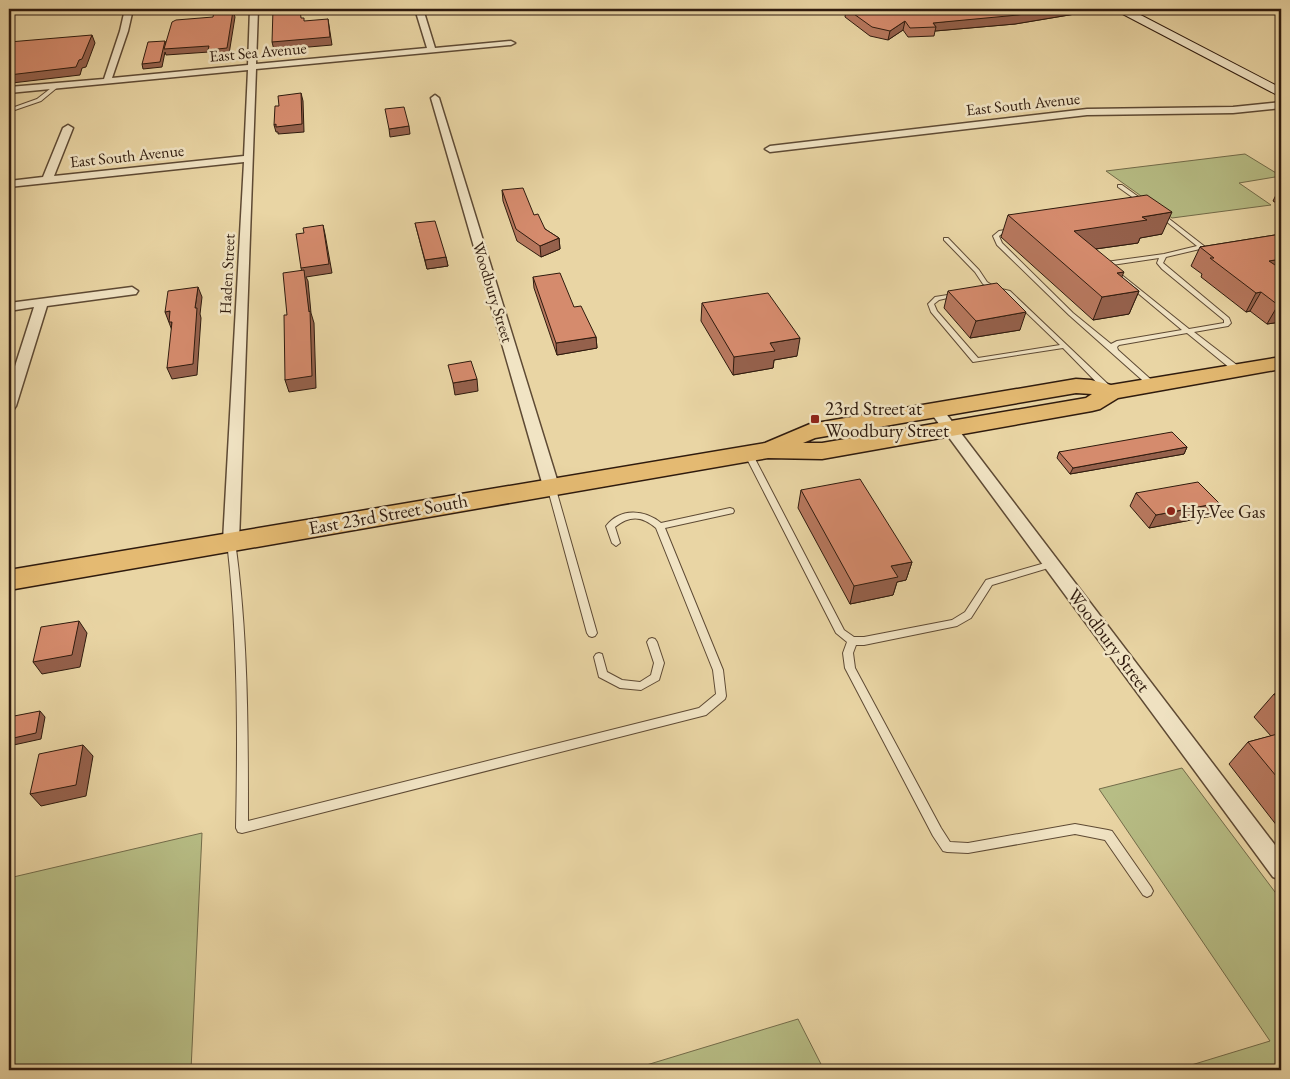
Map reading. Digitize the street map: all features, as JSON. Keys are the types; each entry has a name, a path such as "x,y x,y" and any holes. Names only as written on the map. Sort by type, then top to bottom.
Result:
{"main road":[{"path":"1121,9 1281,92"},
{"name":"East 23rd Street South","path":"9,580 758,451 822,451 1092,404 1111,392 1281,363"},
{"name":"East 23rd Street South","path":"758,451 810,431 1076,386 1111,392"}],"street":[{"path":"107,81 124,31 129,9"},
{"name":"Haden Street","path":"231,541 254,9"},
{"path":"419,9 432,50"},
{"name":"East Sea Avenue","path":"9,90 511,43"},
{"name":"Woodbury Street","path":"435,98 551,486"},
{"name":"East South Avenue","path":"770,149 1087,112 1233,110 1281,106"},
{"path":"47,180 68,128"},
{"name":"East South Avenue","path":"9,184 249,158"},
{"path":"9,307 132,291"},
{"path":"9,406 42,302"},
{"name":"Woodbury Street","path":"936,410 1281,870"}],"lane":[{"path":"9,111 39,100 57,86"},
{"path":"1120,186 1201,246 1164,256 1106,264 1239,371"},
{"path":"1142,209 1151,208"},
{"path":"1021,228 1002,232 996,236 998,244 1071,314 1153,385"},
{"path":"946,239 977,271 985,283 995,290"},
{"path":"1115,351 1113,346 1117,343 1226,325 1228,323 1227,319 1164,268 1160,263 1164,256"},
{"path":"979,291 995,290 1008,292 1111,392"},
{"path":"970,292 937,298 931,304 934,312 976,360 1065,346"},
{"path":"758,451 842,633 852,640 864,641 954,623 968,615 990,582 1052,564"},
{"path":"551,486 592,633"},
{"path":"660,526 730,511"},
{"path":"231,541 235,570 244,705 242,828 702,712 720,696 718,670 660,526 650,517 637,515 620,517 610,526 616,543"},
{"path":"852,640 848,653 850,668 937,832 947,847 968,848 1075,829 1108,835 1147,891"},
{"path":"599,657 604,674 620,684 641,686 654,677 659,663 652,642"}],"green space":[{"path":"1245,154 1281,176 1239,183 1271,205 1172,218 1106,171"},
{"path":"1182,768 1281,900 1281,1070 1175,1070 1270,1041 1099,789"},
{"path":"202,833 191,1070 9,1070 9,878"},
{"path":"798,1019 824,1070 630,1070"}],"building":[{"path":"273,9 300,9 301,18 304,18 304,21 328,19 330,37 272,42"},
{"path":"847,9 897,9 902,13 943,9 1053,9 1018,15 933,23 936,27 910,28 905,21 890,31 872,27"},
{"path":"233,11 227,48 208,50 209,46 164,49 172,22 176,20 213,17 214,12"},
{"path":"92,35 82,59 79,60 76,67 9,75 9,42"},
{"path":"165,41 160,62 142,64 148,42"},
{"path":"301,93 302,124 276,127 276,124 274,125 275,106 279,106 278,96"},
{"path":"404,107 409,126 389,129 385,109"},
{"path":"523,188 534,215 538,214 545,229 559,238 540,246 516,229 502,190"},
{"path":"1147,195 1172,212 1142,217 1147,220 1074,231 1124,272 1117,273 1139,291 1102,297 1008,215"},
{"path":"435,221 446,257 425,260 415,223"},
{"path":"323,225 329,264 301,268 296,234 304,233 303,228"},
{"path":"1281,234 1281,259 1269,261 1281,269 1281,304 1278,305 1261,292 1256,293 1210,258 1214,258 1200,247"},
{"path":"304,270 310,311 312,376 285,380 284,315 287,315 283,273"},
{"path":"560,273 574,307 581,306 596,337 556,343 533,277"},
{"path":"997,283 1026,312 976,321 948,291"},
{"path":"198,287 195,308 197,308 193,364 167,368 172,322 169,322 170,311 165,312 168,291"},
{"path":"768,293 800,338 770,343 775,351 734,357 702,303"},
{"path":"471,361 477,379 453,383 448,365"},
{"path":"1172,432 1187,447 1073,468 1059,452"},
{"path":"860,479 912,562 891,566 898,577 854,586 801,490"},
{"path":"1198,482 1219,503 1156,515 1136,493"},
{"path":"79,621 72,655 33,662 41,627"},
{"path":"1281,692 1281,703 1274,694"},
{"path":"40,711 36,733 9,739 9,717"},
{"path":"1281,733 1281,782 1248,742"},
{"path":"83,745 76,785 30,794 39,754"}],"place":[{"name":"23rd Street at Woodbury Street","path":"815,419"},
{"name":"Hy-Vee Gas","path":"1171,511"}]}
